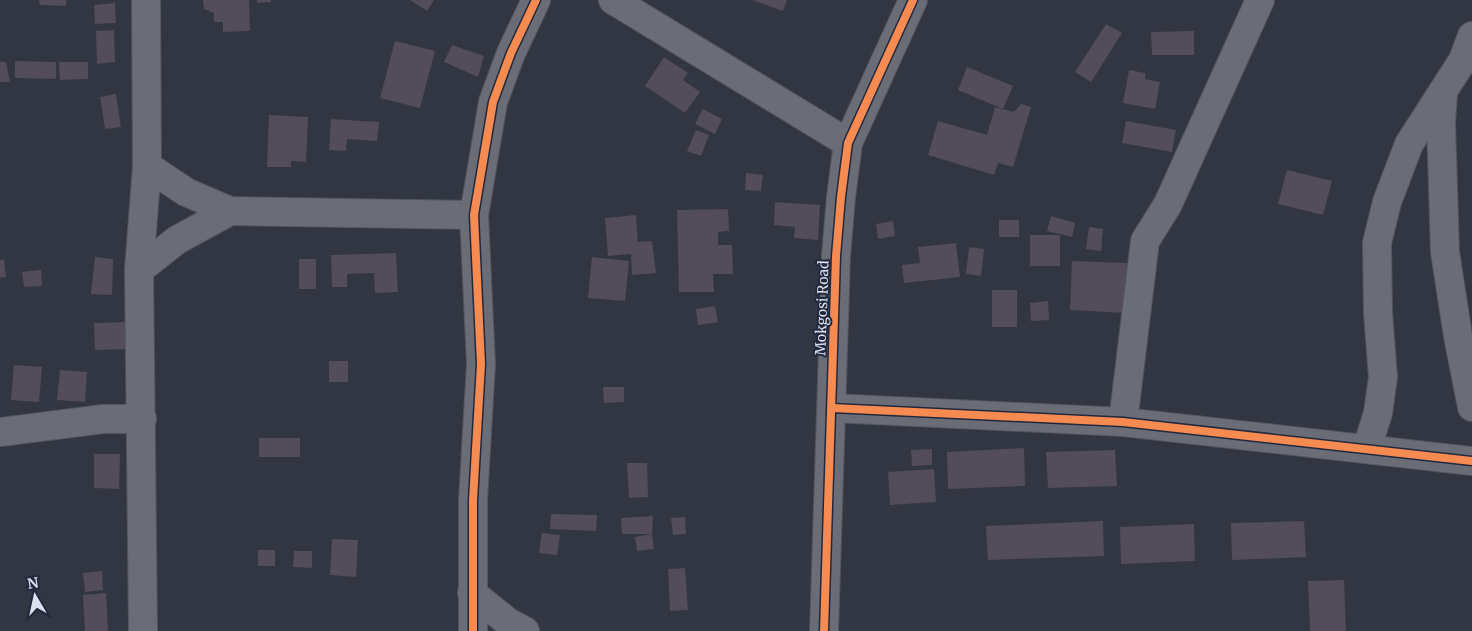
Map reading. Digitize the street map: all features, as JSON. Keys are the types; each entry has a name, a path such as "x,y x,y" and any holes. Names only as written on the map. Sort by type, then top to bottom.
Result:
{"street":[{"path":"143,631 139,270 147,166 146,0"},
{"path":"473,631 473,500 481,364 474,215 493,102 511,53 536,0"},
{"path":"613,0 848,143"},
{"name":"Mokgosi Road","path":"824,631 836,256 840,197 848,143 913,0"},
{"path":"1123,422 1145,241 1168,204 1260,0"},
{"path":"1367,448 1378,413 1384,377 1378,313 1377,243 1388,202 1409,144 1463,60 1472,36"},
{"path":"1443,92 1441,123 1445,252 1472,407"},
{"path":"147,166 186,192 230,211 474,215"},
{"path":"139,270 177,240 230,211"},
{"path":"832,408 1123,422 1472,460"},
{"path":"0,432 103,418 142,419"},
{"path":"472,593 508,622 525,631"}],"building":[{"path":"39,0 66,0 66,6 40,5"},
{"path":"203,0 249,0 250,31 223,32 223,22 214,22 214,13 204,9"},
{"path":"257,0 271,0 271,2 257,3"},
{"path":"410,0 434,0 427,11"},
{"path":"752,0 787,0 783,11"},
{"path":"115,3 116,23 95,24 94,5"},
{"path":"1106,24 1122,33 1091,82 1075,72"},
{"path":"114,30 115,62 97,64 96,31"},
{"path":"1194,31 1194,55 1152,55 1151,32"},
{"path":"395,41 435,51 420,108 380,98"},
{"path":"452,45 484,56 478,77 444,62"},
{"path":"664,57 688,73 683,80 700,92 685,113 645,86"},
{"path":"15,61 56,62 56,79 15,78"},
{"path":"0,62 6,62 10,82 0,82"},
{"path":"59,62 88,62 88,79 60,80"},
{"path":"967,67 1013,86 1003,109 958,90"},
{"path":"1129,70 1145,73 1145,79 1160,82 1155,109 1123,103"},
{"path":"116,94 121,127 105,129 100,97"},
{"path":"1021,104 1031,107 1013,167 998,163 994,175 928,155 938,121 987,135 995,107 1014,112"},
{"path":"703,109 722,119 715,134 695,124"},
{"path":"269,115 308,117 306,162 291,161 291,167 267,167"},
{"path":"331,119 379,122 377,141 347,139 346,151 329,150"},
{"path":"1126,121 1176,130 1172,152 1122,143"},
{"path":"696,130 709,135 701,156 687,151"},
{"path":"1287,170 1332,181 1323,215 1278,204"},
{"path":"746,173 763,175 761,191 745,190"},
{"path":"775,202 820,205 818,240 794,238 795,227 774,225"},
{"path":"728,209 729,231 718,232 718,245 732,245 733,274 713,274 714,292 679,292 677,210"},
{"path":"636,215 638,242 652,241 656,273 632,275 631,254 608,256 605,218"},
{"path":"1051,216 1075,223 1072,237 1047,231"},
{"path":"999,220 1019,220 1019,237 999,237"},
{"path":"893,221 895,236 878,239 876,224"},
{"path":"1089,227 1103,229 1101,251 1086,249"},
{"path":"1030,235 1060,235 1060,266 1030,266"},
{"path":"956,243 960,277 904,283 902,265 920,263 918,247"},
{"path":"969,247 984,249 981,276 966,274"},
{"path":"396,253 398,292 375,293 374,273 347,274 347,287 332,287 331,255"},
{"path":"95,257 113,259 112,295 91,294"},
{"path":"592,257 629,261 625,301 588,298"},
{"path":"4,259 6,277 0,278 0,260"},
{"path":"299,259 316,259 316,289 299,289"},
{"path":"1072,261 1127,263 1124,313 1070,310"},
{"path":"41,270 42,286 24,287 22,272"},
{"path":"992,290 1017,290 1017,327 992,327"},
{"path":"1048,301 1049,320 1031,321 1030,303"},
{"path":"715,306 718,322 698,325 696,309"},
{"path":"125,322 126,349 95,350 94,323"},
{"path":"329,361 348,361 348,382 329,382"},
{"path":"14,365 42,367 39,402 11,400"},
{"path":"60,370 87,372 85,402 57,400"},
{"path":"603,387 624,387 624,402 604,403"},
{"path":"259,438 300,438 300,457 259,457"},
{"path":"1024,448 1025,486 948,489 947,452"},
{"path":"932,449 932,465 912,466 911,450"},
{"path":"1115,450 1117,486 1048,488 1046,452"},
{"path":"94,454 120,454 119,489 94,488"},
{"path":"627,463 647,463 648,497 629,498"},
{"path":"934,469 936,502 890,505 888,472"},
{"path":"551,514 597,515 596,531 550,529"},
{"path":"653,516 652,534 622,534 621,518"},
{"path":"685,517 686,534 673,535 671,518"},
{"path":"1103,521 1104,556 988,560 986,526"},
{"path":"1304,521 1306,557 1232,560 1231,523"},
{"path":"1194,524 1195,561 1121,564 1120,527"},
{"path":"542,533 560,535 557,555 539,553"},
{"path":"652,534 654,549 637,551 635,537"},
{"path":"332,539 358,540 356,577 330,575"},
{"path":"258,550 275,550 275,566 258,566"},
{"path":"294,551 312,551 312,568 293,567"},
{"path":"685,568 688,610 670,611 668,569"},
{"path":"102,571 103,590 85,592 83,573"},
{"path":"1344,580 1346,631 1310,631 1308,581"},
{"path":"106,593 108,631 85,631 83,595"}],"cycle path":[{"path":"473,631 473,500 481,364 474,215 493,102 511,53 536,0"},
{"path":"824,631 836,256 848,143 913,0"},
{"path":"832,408 1123,422 1472,461"}]}
